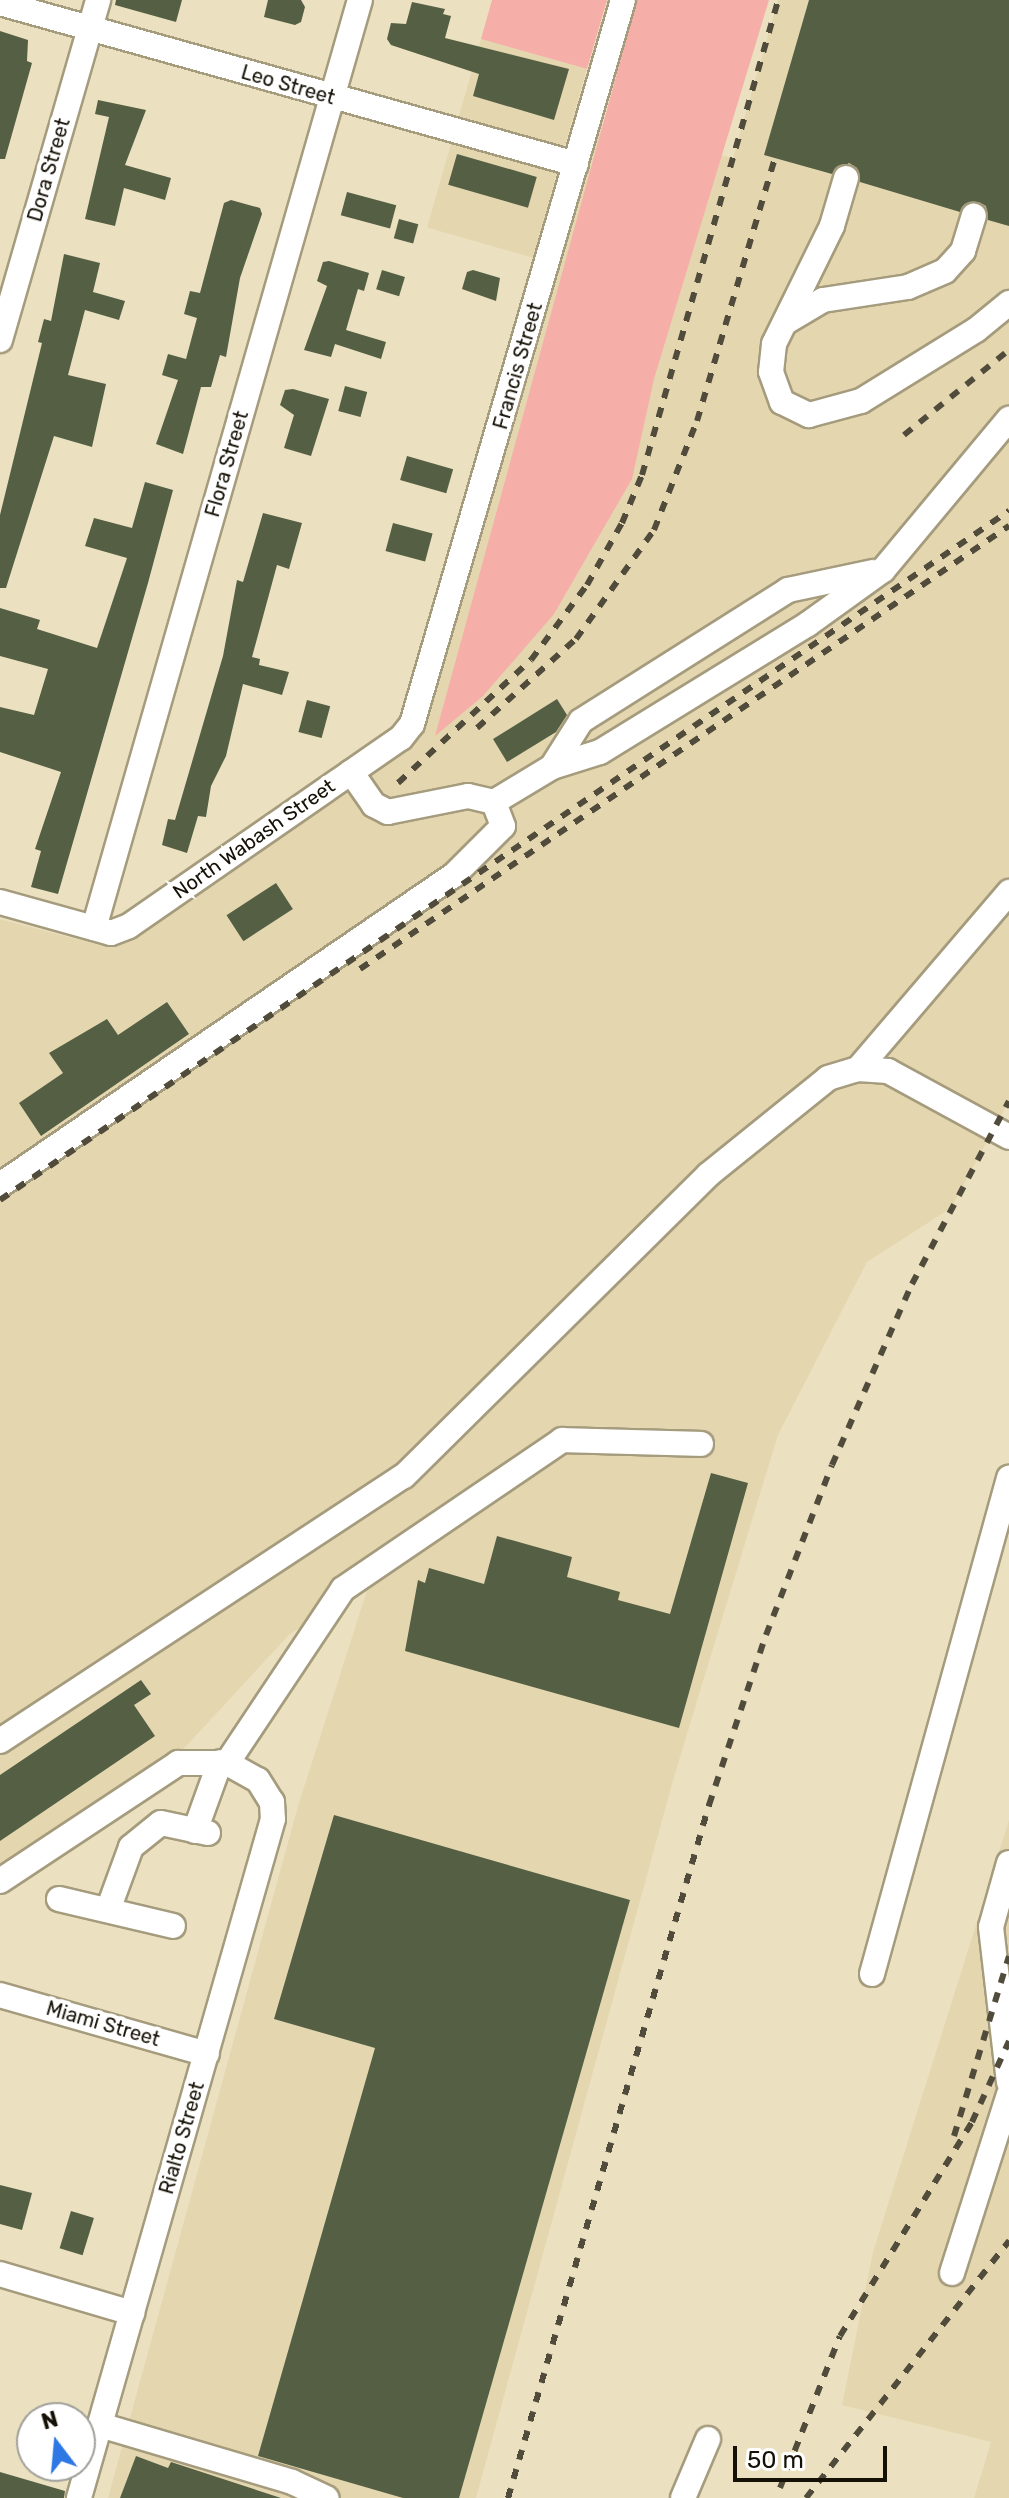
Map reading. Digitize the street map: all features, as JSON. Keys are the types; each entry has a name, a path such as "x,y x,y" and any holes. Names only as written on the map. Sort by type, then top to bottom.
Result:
{"street":[{"name":"Dora Street","path":"0,340 98,0"},
{"name":"Flora Street","path":"94,928 360,0"},
{"name":"Francis Street","path":"408,730 422,704 623,0"},
{"name":"Leo Street","path":"0,3 576,164"},
{"path":"846,178 832,226 772,356 773,388 793,411 825,414 892,386 1009,303"},
{"path":"785,323 823,300 908,287 945,271 963,251 974,216"},
{"path":"351,772 374,805 388,812 468,796 494,802 552,767 600,752 808,624 883,570 1009,419"},
{"path":"552,767 581,721 788,590 883,570"},
{"name":"North Wabash Street","path":"94,928 111,933 129,926 408,730"},
{"path":"0,1185 454,875 503,826 494,802"},
{"path":"858,1069 1009,892"},
{"path":"0,902 94,928"},
{"path":"0,1741 404,1476 708,1175 828,1078 858,1069 888,1071 1009,1137"},
{"path":"108,1910 131,1847 161,1823 202,1832 224,1762 343,1589 562,1440 701,1444"},
{"path":"872,1974 1009,1478"},
{"path":"0,1881 165,1769 195,1760 224,1762"},
{"name":"Rialto Street","path":"79,2498 273,1819 268,1793 258,1780 224,1762"},
{"path":"1009,1863 991,1927 1009,2082"},
{"path":"59,1899 173,1926"},
{"name":"Miami Street","path":"0,1995 207,2054"},
{"path":"952,2273 1009,2094"},
{"path":"0,2274 132,2313"},
{"path":"100,2425 292,2482 326,2498"},
{"path":"683,2498 708,2439"}],"shaded area":[{"path":"492,0 607,0 587,69 481,39"},
{"path":"637,0 769,0 654,379 632,479 554,614 483,696 435,736"},
{"path":"778,0 1009,0 1009,1101 951,1208 867,1262 778,1435 674,1777 476,2498 108,2498 298,1806 370,1581 289,1635 165,1769 0,1881 0,919 99,945 408,730 587,124 733,158"},
{"path":"481,39 587,69 533,258 427,227"},
{"path":"1009,1820 1009,2498 974,2498 991,2442 842,2405 873,2252"}],"building":[{"path":"116,0 182,0 176,22 115,5"},
{"path":"268,0 301,0 305,7 301,22 295,25 264,17"},
{"path":"809,0 1009,0 1009,226 988,220 986,206 978,202 960,212 860,182 857,168 849,163 832,174 764,155"},
{"path":"412,2 445,9 443,14 451,16 445,38 569,69 554,120 473,96 479,74 391,45 387,39 391,23 406,24"},
{"path":"0,31 28,40 27,61 32,63 5,159 0,159"},
{"path":"98,100 146,110 125,165 171,178 165,200 124,188 115,226 85,219 109,117 95,114"},
{"path":"457,154 537,177 528,208 448,185"},
{"path":"347,192 396,205 390,228 341,215"},
{"path":"231,200 260,208 262,214 240,278 226,357 220,355 211,387 201,387 183,454 156,444 178,380 162,375 168,354 186,359 197,318 184,314 190,291 200,293 224,203"},
{"path":"399,219 418,224 413,243 394,238"},
{"path":"64,254 100,263 93,292 125,301 119,320 85,310 68,375 106,384 92,447 54,436 6,588 0,588 0,515 42,343 38,342 44,319 51,321"},
{"path":"323,262 369,273 364,291 358,289 346,330 386,342 381,359 335,344 331,357 304,350 327,286 317,281"},
{"path":"382,270 405,277 399,296 376,289"},
{"path":"473,270 500,278 496,301 462,289 467,272"},
{"path":"345,386 367,392 360,417 338,411"},
{"path":"293,389 329,399 311,456 284,448 294,415 280,405 285,390"},
{"path":"407,456 453,469 446,493 400,480"},
{"path":"145,482 173,490 58,894 31,887 41,851 35,849 61,772 0,752 0,707 34,715 48,669 0,656 0,608 40,620 37,629 97,648 127,558 85,546 94,518 132,528"},
{"path":"263,513 302,523 289,569 277,565 252,657 260,659 259,665 289,672 282,695 243,684 226,756 211,786 206,817 198,816 187,853 162,845 168,819 175,820 223,656 237,580 243,582"},
{"path":"393,523 433,534 425,562 385,551"},
{"path":"557,699 567,715 556,732 507,762 493,739"},
{"path":"307,700 330,706 322,738 298,732"},
{"path":"276,883 293,909 243,941 227,915"},
{"path":"167,1002 189,1034 41,1136 19,1103 63,1073 49,1053 107,1019 118,1035"},
{"path":"711,1473 748,1483 679,1728 405,1651 418,1580 425,1583 429,1568 484,1584 497,1536 572,1557 567,1577 620,1592 618,1600 670,1614"},
{"path":"141,1680 151,1694 134,1705 155,1736 0,1841 0,1775"},
{"path":"334,1815 630,1900 459,2498 403,2498 258,2456 375,2048 274,2019"},
{"path":"0,2185 32,2193 22,2230 0,2224"},
{"path":"71,2211 94,2218 83,2255 60,2248"},
{"path":"136,2456 168,2468 171,2462 281,2498 120,2498"},
{"path":"0,2472 16,2477 16,2482 34,2482 65,2491 64,2498 0,2498"}],"railway":[{"path":"398,783 531,660 587,585 622,523 642,475 778,0"},
{"path":"477,728 576,639 654,530 697,421 775,158"},
{"path":"904,435 1009,350"},
{"path":"0,1200 1009,511"},
{"path":"360,969 1009,526"},
{"path":"508,2498 709,1805 766,1635 832,1465 912,1284 1009,1101"},
{"path":"954,2136 1009,1956"},
{"path":"780,2488 840,2336 972,2122 1009,2041"},
{"path":"806,2498 1009,2241"}]}
